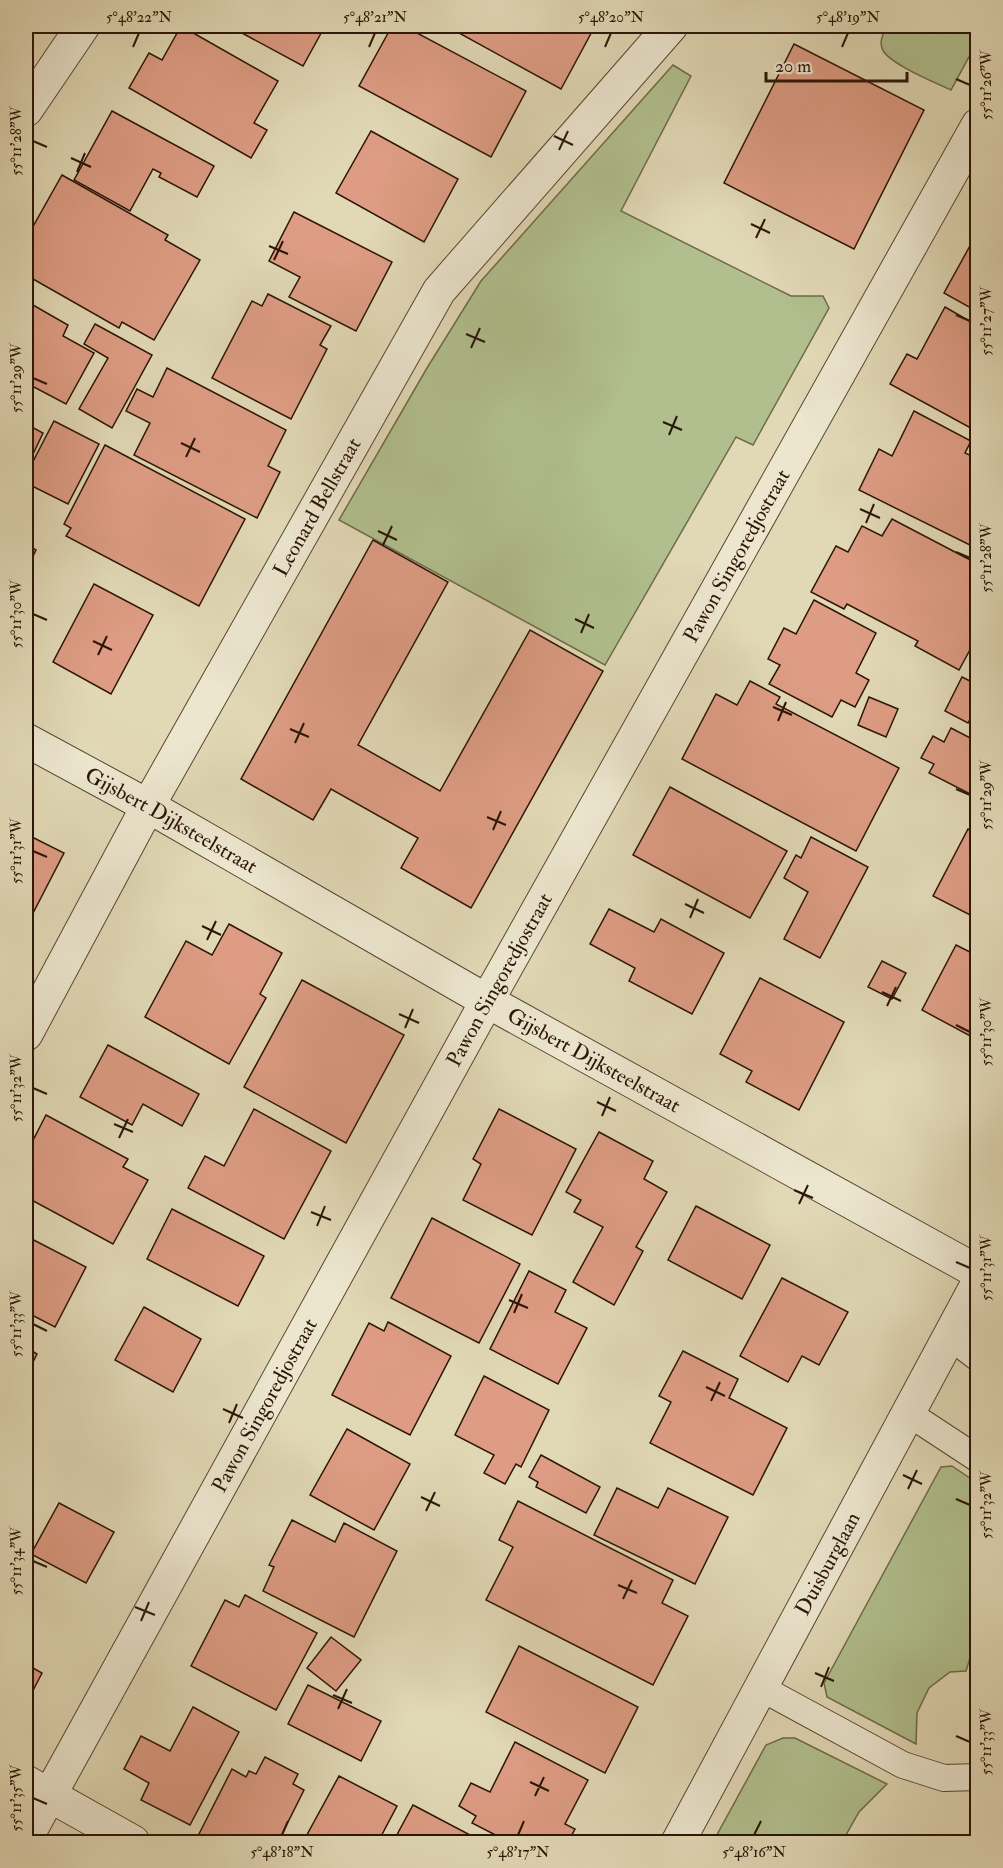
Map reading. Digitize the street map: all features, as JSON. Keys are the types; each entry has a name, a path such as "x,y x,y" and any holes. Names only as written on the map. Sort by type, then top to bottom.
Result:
{"street":[{"path":"26,110 83,26"},
{"name":"Leonard Bellstraat","path":"26,1034 148,806 439,291 671,26"},
{"name":"Pawon Singoredjostraat","path":"26,1838 38,1789 487,1001 978,125"},
{"name":"Gijsbert Dijksteelstraat","path":"26,740 148,806 487,1001 978,1272"},
{"name":"Duisburglaan","path":"678,1842 978,1283"},
{"path":"38,1789 133,1842"}],"lane":[{"path":"949,1336 978,1358"},
{"path":"908,1413 978,1459"},
{"path":"761,1688 903,1765 944,1778 978,1777"}],"green space":[{"path":"888,26 977,26 977,42 951,90 912,72 885,54 881,42"},
{"path":"673,65 691,76 621,211 791,296 823,296 829,308 753,445 736,437 605,665 339,520 427,368 481,281"},
{"path":"952,1466 977,1483 977,1636 966,1671 950,1672 929,1688 917,1713 916,1744 827,1697 824,1683 941,1467"},
{"path":"783,1738 795,1738 887,1784 859,1812 842,1842 713,1842 766,1745"}],"building":[{"path":"181,26 278,81 254,123 267,130 251,158 129,88 149,53 162,60"},
{"path":"229,26 325,26 303,66"},
{"path":"392,26 404,26 526,91 491,157 359,86"},
{"path":"464,26 595,26 561,89 459,33"},
{"path":"794,44 924,110 854,249 724,183"},
{"path":"112,111 214,166 197,197 159,177 161,173 153,169 130,211 74,180"},
{"path":"371,131 458,179 424,242 336,193"},
{"path":"62,175 168,235 165,240 200,260 154,340 122,322 119,328 26,275 26,239"},
{"path":"294,212 392,262 356,331 289,297 300,277 269,261"},
{"path":"971,244 978,248 978,312 944,293"},
{"path":"268,294 331,326 320,345 327,349 291,419 212,378 252,301 262,306"},
{"path":"26,301 68,325 63,336 94,353 66,404 34,387 30,393 26,390"},
{"path":"945,307 978,326 978,432 890,384 907,354 917,359"},
{"path":"95,324 152,355 112,428 79,409 108,358 84,344"},
{"path":"167,368 286,430 268,466 280,472 257,518 134,455 150,423 126,411 137,389 153,397"},
{"path":"914,411 971,441 965,453 978,459 978,549 859,490 879,449 892,456"},
{"path":"54,421 99,444 68,504 26,483 26,475"},
{"path":"26,424 43,433 26,469"},
{"path":"105,445 245,519 199,606 66,536 71,528 64,524"},
{"path":"892,519 978,564 978,635 959,670 915,646 918,641 847,604 844,609 811,592 836,546 848,552 862,526 882,536"},
{"path":"373,540 448,582 358,745 440,791 530,630 603,671 471,908 401,868 418,838 331,789 313,820 241,779"},
{"path":"26,544 36,550 26,571"},
{"path":"94,584 153,615 111,694 53,662"},
{"path":"814,600 876,633 856,673 869,680 855,707 841,700 832,717 769,684 780,665 768,659 784,628 796,634"},
{"path":"962,677 978,685 978,705 968,723 945,711"},
{"path":"750,681 780,697 776,704 899,768 856,851 682,759 716,694 737,705"},
{"path":"869,697 898,709 886,737 858,725"},
{"path":"951,728 978,742 978,798 929,773 934,764 921,758 933,736 944,742"},
{"path":"670,787 787,851 750,918 633,855"},
{"path":"968,829 978,834 978,919 933,896"},
{"path":"26,834 64,853 30,919 26,917"},
{"path":"811,837 868,867 820,958 784,939 808,892 784,878 796,855 801,858"},
{"path":"609,909 654,932 661,919 724,953 692,1014 629,981 635,968 590,944"},
{"path":"229,924 282,953 260,994 266,998 229,1064 145,1017 186,941 212,955"},
{"path":"956,945 978,956 978,1030 974,1038 922,1010"},
{"path":"882,961 906,973 892,999 868,987"},
{"path":"760,978 844,1022 799,1110 746,1082 752,1071 720,1054"},
{"path":"302,980 404,1035 346,1143 244,1087"},
{"path":"108,1045 199,1094 182,1126 143,1104 132,1125 80,1097"},
{"path":"254,1109 331,1151 284,1239 188,1188 205,1156 224,1166"},
{"path":"499,1109 576,1149 532,1235 463,1200 481,1164 473,1159"},
{"path":"46,1115 128,1159 123,1167 148,1180 113,1244 26,1197 26,1154"},
{"path":"599,1132 653,1161 644,1179 667,1192 636,1247 643,1251 614,1305 573,1282 603,1227 574,1212 581,1200 566,1192"},
{"path":"696,1206 770,1245 742,1299 668,1260"},
{"path":"172,1209 264,1256 238,1306 147,1259"},
{"path":"432,1218 520,1264 479,1343 391,1298"},
{"path":"26,1236 86,1267 55,1327 26,1312"},
{"path":"529,1271 566,1290 555,1312 587,1328 558,1384 490,1349"},
{"path":"782,1278 848,1312 819,1365 802,1356 788,1382 740,1356"},
{"path":"144,1307 201,1339 173,1392 115,1360"},
{"path":"388,1322 451,1356 410,1435 332,1395 369,1323 384,1331"},
{"path":"26,1347 37,1354 26,1376"},
{"path":"683,1351 738,1379 729,1398 787,1428 753,1495 650,1443 671,1402 659,1396"},
{"path":"484,1376 549,1410 521,1467 516,1464 505,1484 484,1473 494,1455 455,1435"},
{"path":"347,1429 410,1464 374,1530 310,1495"},
{"path":"541,1455 600,1487 586,1513 536,1487 538,1482 529,1477"},
{"path":"617,1488 658,1508 668,1488 728,1517 695,1584 594,1535"},
{"path":"518,1501 673,1580 662,1603 688,1616 653,1685 486,1600 513,1547 499,1540"},
{"path":"59,1503 114,1532 86,1583 31,1554"},
{"path":"292,1520 335,1542 344,1523 397,1551 354,1637 263,1591 274,1567 269,1565"},
{"path":"245,1595 317,1633 276,1710 191,1666 225,1600 239,1607"},
{"path":"331,1637 361,1660 336,1691 307,1668"},
{"path":"519,1646 638,1707 605,1773 486,1712"},
{"path":"26,1664 42,1673 26,1704"},
{"path":"308,1685 381,1721 361,1761 288,1724"},
{"path":"193,1707 239,1732 190,1825 141,1800 149,1783 124,1769 141,1736 170,1751"},
{"path":"515,1742 588,1780 565,1824 575,1829 568,1842 509,1842 472,1823 476,1816 459,1806 471,1783 490,1792"},
{"path":"265,1757 298,1774 293,1784 304,1790 278,1842 209,1842 198,1836 232,1769 246,1777 249,1771 256,1774"},
{"path":"339,1776 397,1806 378,1842 303,1842"},
{"path":"413,1805 472,1836 468,1842 393,1842"}]}
